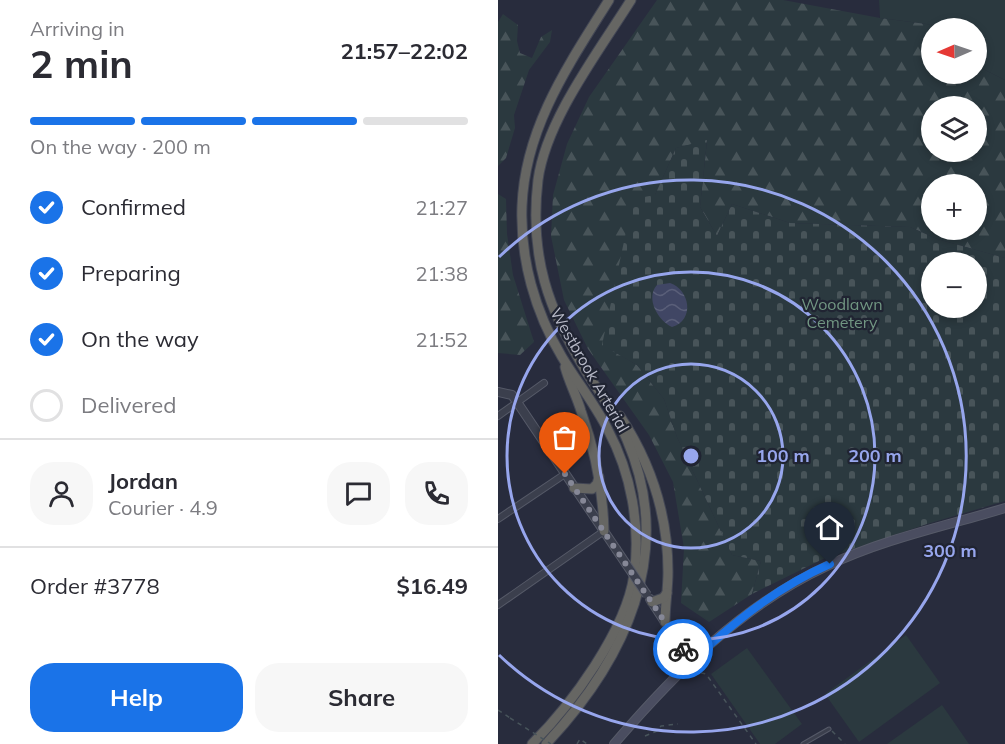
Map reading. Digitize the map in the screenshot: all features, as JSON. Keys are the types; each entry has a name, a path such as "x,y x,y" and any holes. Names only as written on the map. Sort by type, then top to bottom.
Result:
{"highway":[{"name":"Westbrook Arterial","path":"532,744 565,707 596,663 620,618 634,575 635,527 627,473 609,430 582,385 563,359 541,316 530,280 522,229 523,192 533,142 544,111 562,74 609,0"},
{"name":"Westbrook Arterial","path":"548,744 595,685 621,641 635,606 643,574 645,512 638,471 626,438 564,334 548,296 539,256 536,218 542,164 552,132 572,94 632,0"},
{"path":"563,359 589,434 599,477 604,531"},
{"path":"602,396 620,416 632,435 656,488 667,546 665,622"},
{"path":"574,488 592,489 599,477"},
{"path":"649,598 663,598 667,593"}],"main road":[{"path":"614,744 689,664 741,618 791,585 827,566 866,550 1005,508"}],"street":[{"path":"498,416 544,383"},
{"path":"498,392 512,395 517,402 665,622 689,664"},
{"path":"498,519 565,474"},
{"path":"498,604 604,531"}],"lane":[{"path":"803,744 829,729"}],"path":[{"path":"689,664 691,671 706,674 756,744"},
{"path":"498,710 548,744"},
{"path":"645,736 657,731 661,726 678,724"},
{"path":"829,729 845,744"},
{"path":"577,744 580,739 587,744"}],"green space":[{"path":"657,0 783,0 921,23 921,84 987,84 987,71 1005,80 1005,258 941,240 987,240 987,174 921,174 921,232 910,227 790,223 732,204 717,236 700,207 707,141 676,148 655,195 603,345 637,365 664,399 677,437 732,555 761,561 752,594 709,622 681,603 684,548 673,482 649,435 588,349 564,300 551,236 553,195 567,144 589,97"},
{"path":"879,0 1005,0 1005,80 987,71 987,18 921,18 921,23 880,18"},
{"path":"503,14 518,25 517,41 520,53 532,58 541,37 552,30 550,42 529,70 514,115 515,128 506,158 498,166 498,22"},
{"name":"Woodlawn Cemetery","path":"707,140 700,207 717,236 732,204 790,223 910,227 921,232 921,240 941,240 984,252 921,252 921,318 987,318 987,253 1005,258 1005,501 823,559 752,594 761,561 732,555 677,437 664,399 637,365 602,345 633,199 655,195 676,148"},
{"path":"498,194 506,199 507,234 513,275 534,342 520,355 498,353"},
{"path":"906,635 940,683 859,742 825,694"},
{"path":"747,648 802,724 775,744 760,744 711,674"},
{"path":"942,705 969,744 887,744"}],"water":[{"path":"670,283 682,292 687,305 684,318 672,327 658,315 652,296 657,285"}],"way so far":[{"path":"565,474 683,649"}],"route":[{"path":"683,649 691,662 741,618 791,585 830,564"}]}
